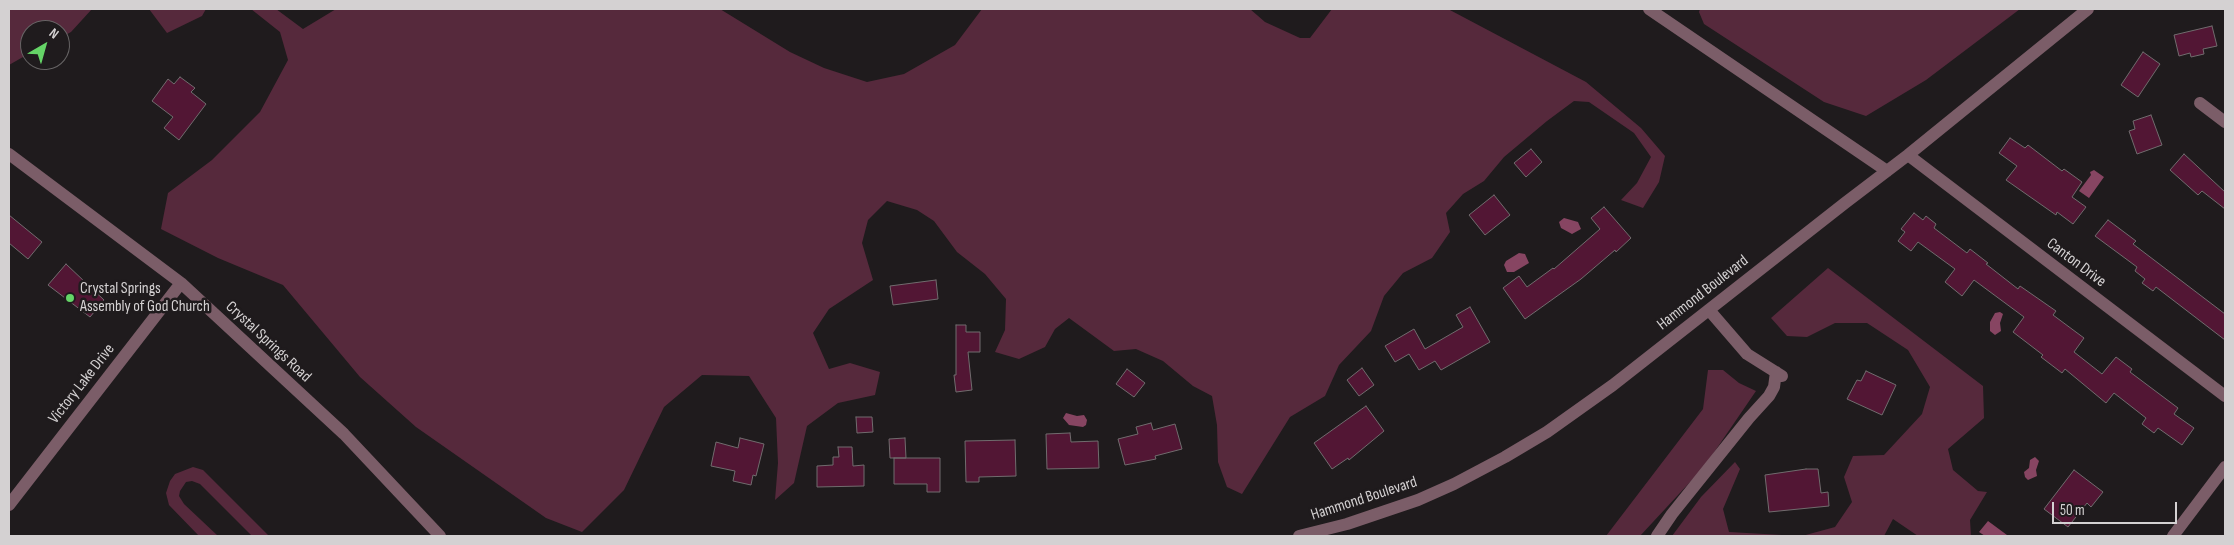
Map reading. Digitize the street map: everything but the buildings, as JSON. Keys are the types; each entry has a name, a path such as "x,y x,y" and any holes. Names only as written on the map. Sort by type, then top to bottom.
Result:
{"street":[{"name":"Hammond Boulevard","path":"1299,536 1347,524 1418,500 1454,484 1505,457 1546,432 1613,385 1908,155 2088,9"},
{"path":"1656,10 1887,171"},
{"path":"2200,103 2225,122"},
{"name":"Crystal Springs Road","path":"9,154 181,283 344,434 440,536"},
{"name":"Canton Drive","path":"1908,155 2225,396"},
{"name":"Victory Lake Drive","path":"9,505 181,283"},
{"path":"1657,536 1672,514 1769,396 1779,374 1747,354 1709,310"},
{"path":"2174,536 2225,467"}],"shaded area":[{"path":"9,9 92,9 70,33 70,20 20,20 20,59 9,65"},
{"path":"149,9 206,9 202,16 167,33"},
{"path":"251,9 276,9 303,29 336,9 720,9 790,52 824,68 867,82 904,74 955,45 982,9 1250,9 1265,22 1300,38 1310,38 1332,9 1448,9 1586,82 1641,128 1665,156 1659,182 1643,208 1621,200 1637,183 1651,157 1634,133 1589,102 1574,101 1547,121 1504,157 1484,181 1463,194 1446,213 1450,232 1432,258 1403,273 1384,296 1371,331 1339,365 1325,396 1290,417 1242,494 1227,487 1218,462 1217,425 1212,396 1193,386 1163,361 1136,349 1114,351 1069,318 1055,329 1045,347 1019,359 995,352 1005,330 1006,299 985,274 957,252 934,221 917,210 887,201 868,220 862,243 873,280 829,309 813,333 829,369 850,363 880,372 875,395 838,403 807,426 794,483 775,500 778,463 776,418 749,376 702,375 664,407 624,490 582,532 546,518 416,427 360,377 283,285 218,258 161,229 168,193 212,160 260,112 288,60 280,32"},
{"path":"1700,9 2020,9 1926,80 1866,116 1824,102 1704,24 1699,12"},
{"path":"2094,170 2104,177 2089,198 2079,191 2091,175 2090,172"},
{"path":"1564,218 1578,222 1581,229 1572,234 1561,228 1559,222"},
{"path":"1519,253 1525,254 1529,263 1514,272 1507,272 1504,265 1506,261"},
{"path":"1828,268 1983,386 1984,418 1948,449 1953,470 1978,491 1987,492 1970,520 1971,536 1918,536 1893,519 1884,536 1802,536 1835,527 1852,502 1844,477 1853,456 1884,455 1922,414 1930,387 1908,350 1867,323 1835,323 1807,337 1787,336 1771,318"},
{"path":"2000,312 2003,314 2000,323 2001,331 1995,335 1990,331 1990,322 1995,313"},
{"path":"1708,370 1723,370 1739,383 1756,391 1704,467 1640,536 1606,536 1703,409"},
{"path":"1066,413 1077,416 1084,415 1087,420 1086,425 1083,427 1069,425 1063,418"},
{"path":"2035,457 2039,461 2036,470 2037,476 2028,480 2024,472 2029,468 2030,460"},
{"path":"1735,462 1740,469 1723,509 1729,532 1800,536 1672,536 1701,497"},
{"path":"193,467 203,470 269,536 252,536 200,484 192,481 186,482 179,496 184,504 218,536 199,536 169,505 166,493 170,481 175,474"},
{"path":"1988,521 2007,535 1985,536 1979,532"}],"place":[{"name":"Crystal Springs Assembly of God Church","path":"70,298"}]}
